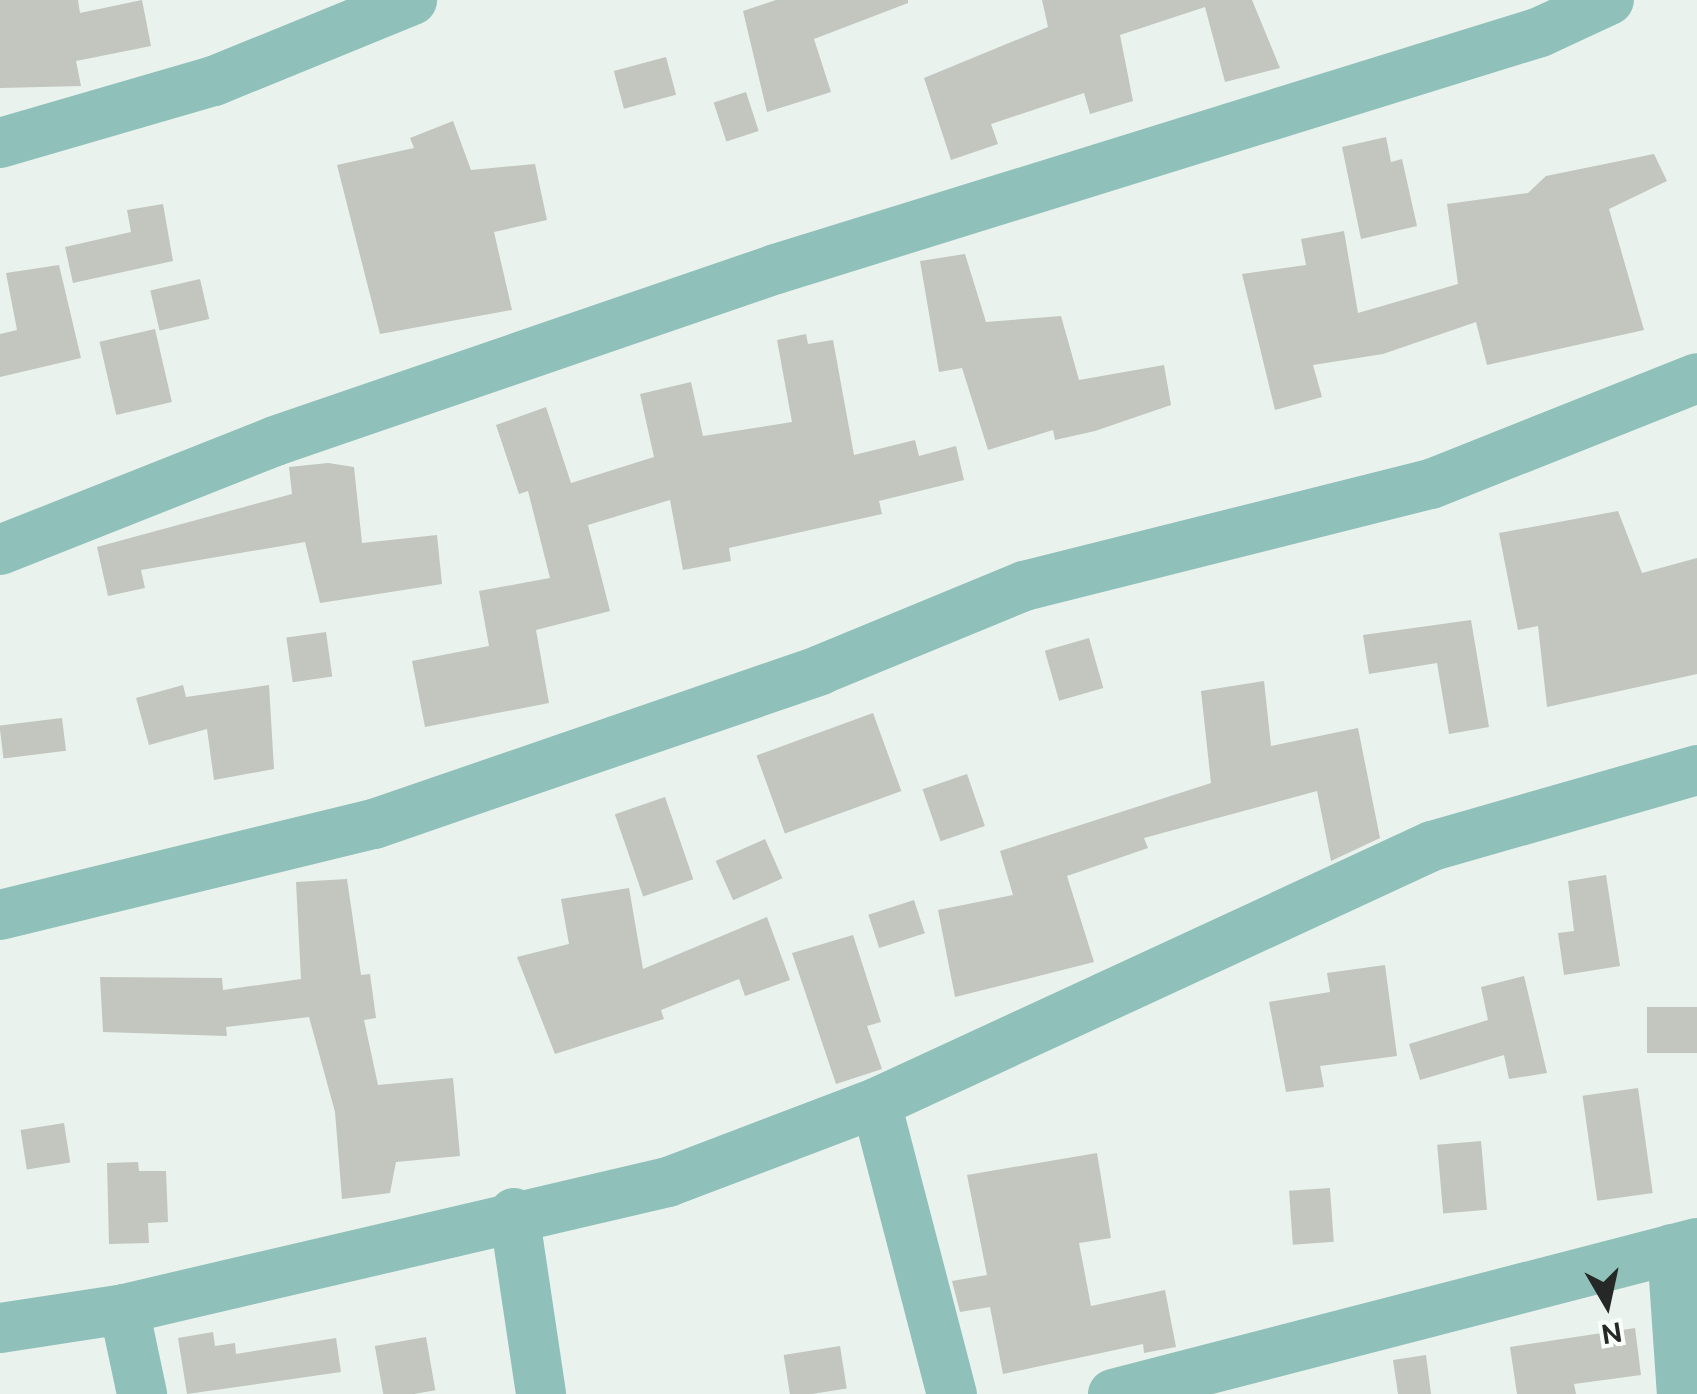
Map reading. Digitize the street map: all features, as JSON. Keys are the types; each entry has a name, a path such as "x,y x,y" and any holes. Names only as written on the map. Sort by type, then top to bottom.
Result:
{"street":[{"path":"0,142 214,81 412,0"},
{"path":"0,550 275,441 739,282 1540,32 1609,0"},
{"path":"0,915 374,824 820,670 1024,586 1431,484 1697,378"},
{"path":"0,1328 124,1309 514,1213 668,1182 876,1103 1432,846 1697,770"},
{"path":"876,1103 952,1394"},
{"path":"514,1213 541,1394"},
{"path":"1113,1394 1684,1246 1682,1394"},
{"path":"124,1309 142,1394"}],"building":[{"path":"0,0 78,0 80,13 142,0 151,46 76,61 81,86 0,88"},
{"path":"776,0 908,3 814,39 831,92 767,112 743,11"},
{"path":"1042,0 1252,0 1280,68 1225,82 1205,7 1120,35 1133,101 1090,114 1084,93 991,124 998,144 951,160 924,78 1048,27"},
{"path":"666,57 676,95 624,109 614,71"},
{"path":"746,92 759,131 726,141 714,103"},
{"path":"453,121 471,170 535,164 547,220 494,232 512,310 380,334 337,165 414,148 410,138"},
{"path":"1386,137 1391,162 1402,159 1417,226 1361,239 1342,147"},
{"path":"1654,154 1667,181 1609,209 1644,330 1487,365 1476,322 1383,354 1313,365 1322,397 1275,410 1242,274 1306,265 1301,239 1344,231 1358,313 1458,284 1447,204 1528,193 1546,176"},
{"path":"163,204 173,261 73,283 65,247 131,232 127,210"},
{"path":"965,254 986,322 1061,316 1079,380 1164,365 1171,405 1095,431 1055,440 1053,430 988,450 962,368 939,372 920,261"},
{"path":"59,265 81,358 0,377 0,334 17,330 6,273"},
{"path":"200,279 209,319 160,330 150,290"},
{"path":"155,329 172,402 116,415 99,342"},
{"path":"806,334 808,344 833,340 854,455 915,440 919,456 956,446 964,480 879,501 882,514 729,548 731,561 683,570 670,500 588,525 610,611 536,630 549,703 425,727 412,661 489,646 479,591 550,578 528,491 519,494 496,425 546,407 571,483 654,457 640,394 691,382 703,436 792,422 777,340"},
{"path":"328,463 354,467 362,543 437,535 442,584 320,603 305,542 141,570 145,588 108,596 97,547 292,494 289,467"},
{"path":"1618,511 1642,573 1697,558 1697,674 1547,707 1538,626 1518,630 1499,533"},
{"path":"1471,620 1489,727 1449,734 1437,663 1369,674 1363,635"},
{"path":"326,632 332,677 293,682 286,638"},
{"path":"1089,638 1103,688 1059,701 1045,651"},
{"path":"1264,681 1271,746 1358,728 1380,838 1331,861 1317,791 1144,838 1148,848 1067,876 1094,962 955,997 938,910 1013,895 1000,851 1211,783 1201,691"},
{"path":"183,685 186,697 269,685 274,769 214,780 207,729 149,745 136,698"},
{"path":"873,713 901,791 785,833 756,755"},
{"path":"62,718 66,751 3,758 0,726"},
{"path":"967,774 985,826 940,841 923,789"},
{"path":"665,797 693,879 643,897 615,814"},
{"path":"765,839 782,878 733,900 716,861"},
{"path":"1606,875 1620,966 1564,975 1558,933 1574,931 1568,881"},
{"path":"347,879 361,975 370,974 376,1018 364,1020 378,1085 453,1078 460,1156 396,1162 390,1193 342,1199 335,1112 309,1017 226,1027 227,1036 103,1032 100,977 222,978 223,990 301,979 296,882"},
{"path":"629,888 643,969 767,917 790,980 745,996 739,979 661,1010 664,1019 555,1054 517,957 569,944 561,899"},
{"path":"914,900 925,933 879,948 868,915"},
{"path":"853,935 881,1022 867,1026 882,1069 836,1084 792,953"},
{"path":"1385,965 1397,1056 1320,1066 1324,1087 1286,1092 1269,1002 1330,992 1327,973"},
{"path":"1524,976 1547,1073 1509,1079 1504,1055 1420,1080 1409,1044 1488,1020 1481,987"},
{"path":"1647,1007 1697,1007 1697,1053 1647,1053"},
{"path":"1638,1088 1653,1193 1597,1201 1583,1096"},
{"path":"64,1123 70,1163 27,1169 21,1130"},
{"path":"1481,1141 1487,1210 1443,1214 1437,1145"},
{"path":"1097,1153 1111,1238 1079,1243 1091,1306 1165,1290 1176,1347 1144,1353 1143,1344 1003,1374 990,1307 960,1312 952,1281 987,1275 967,1175"},
{"path":"138,1162 139,1171 166,1171 168,1222 148,1223 149,1243 109,1244 107,1163"},
{"path":"1330,1188 1334,1242 1293,1245 1289,1191"},
{"path":"1635,1328 1641,1375 1574,1384 1576,1394 1517,1394 1510,1347"},
{"path":"213,1332 215,1346 235,1343 236,1354 336,1338 341,1372 187,1394 178,1338"},
{"path":"426,1337 435,1390 383,1394 375,1346"},
{"path":"840,1346 847,1388 790,1394 784,1355"},
{"path":"1426,1355 1431,1394 1398,1394 1393,1360"}]}
